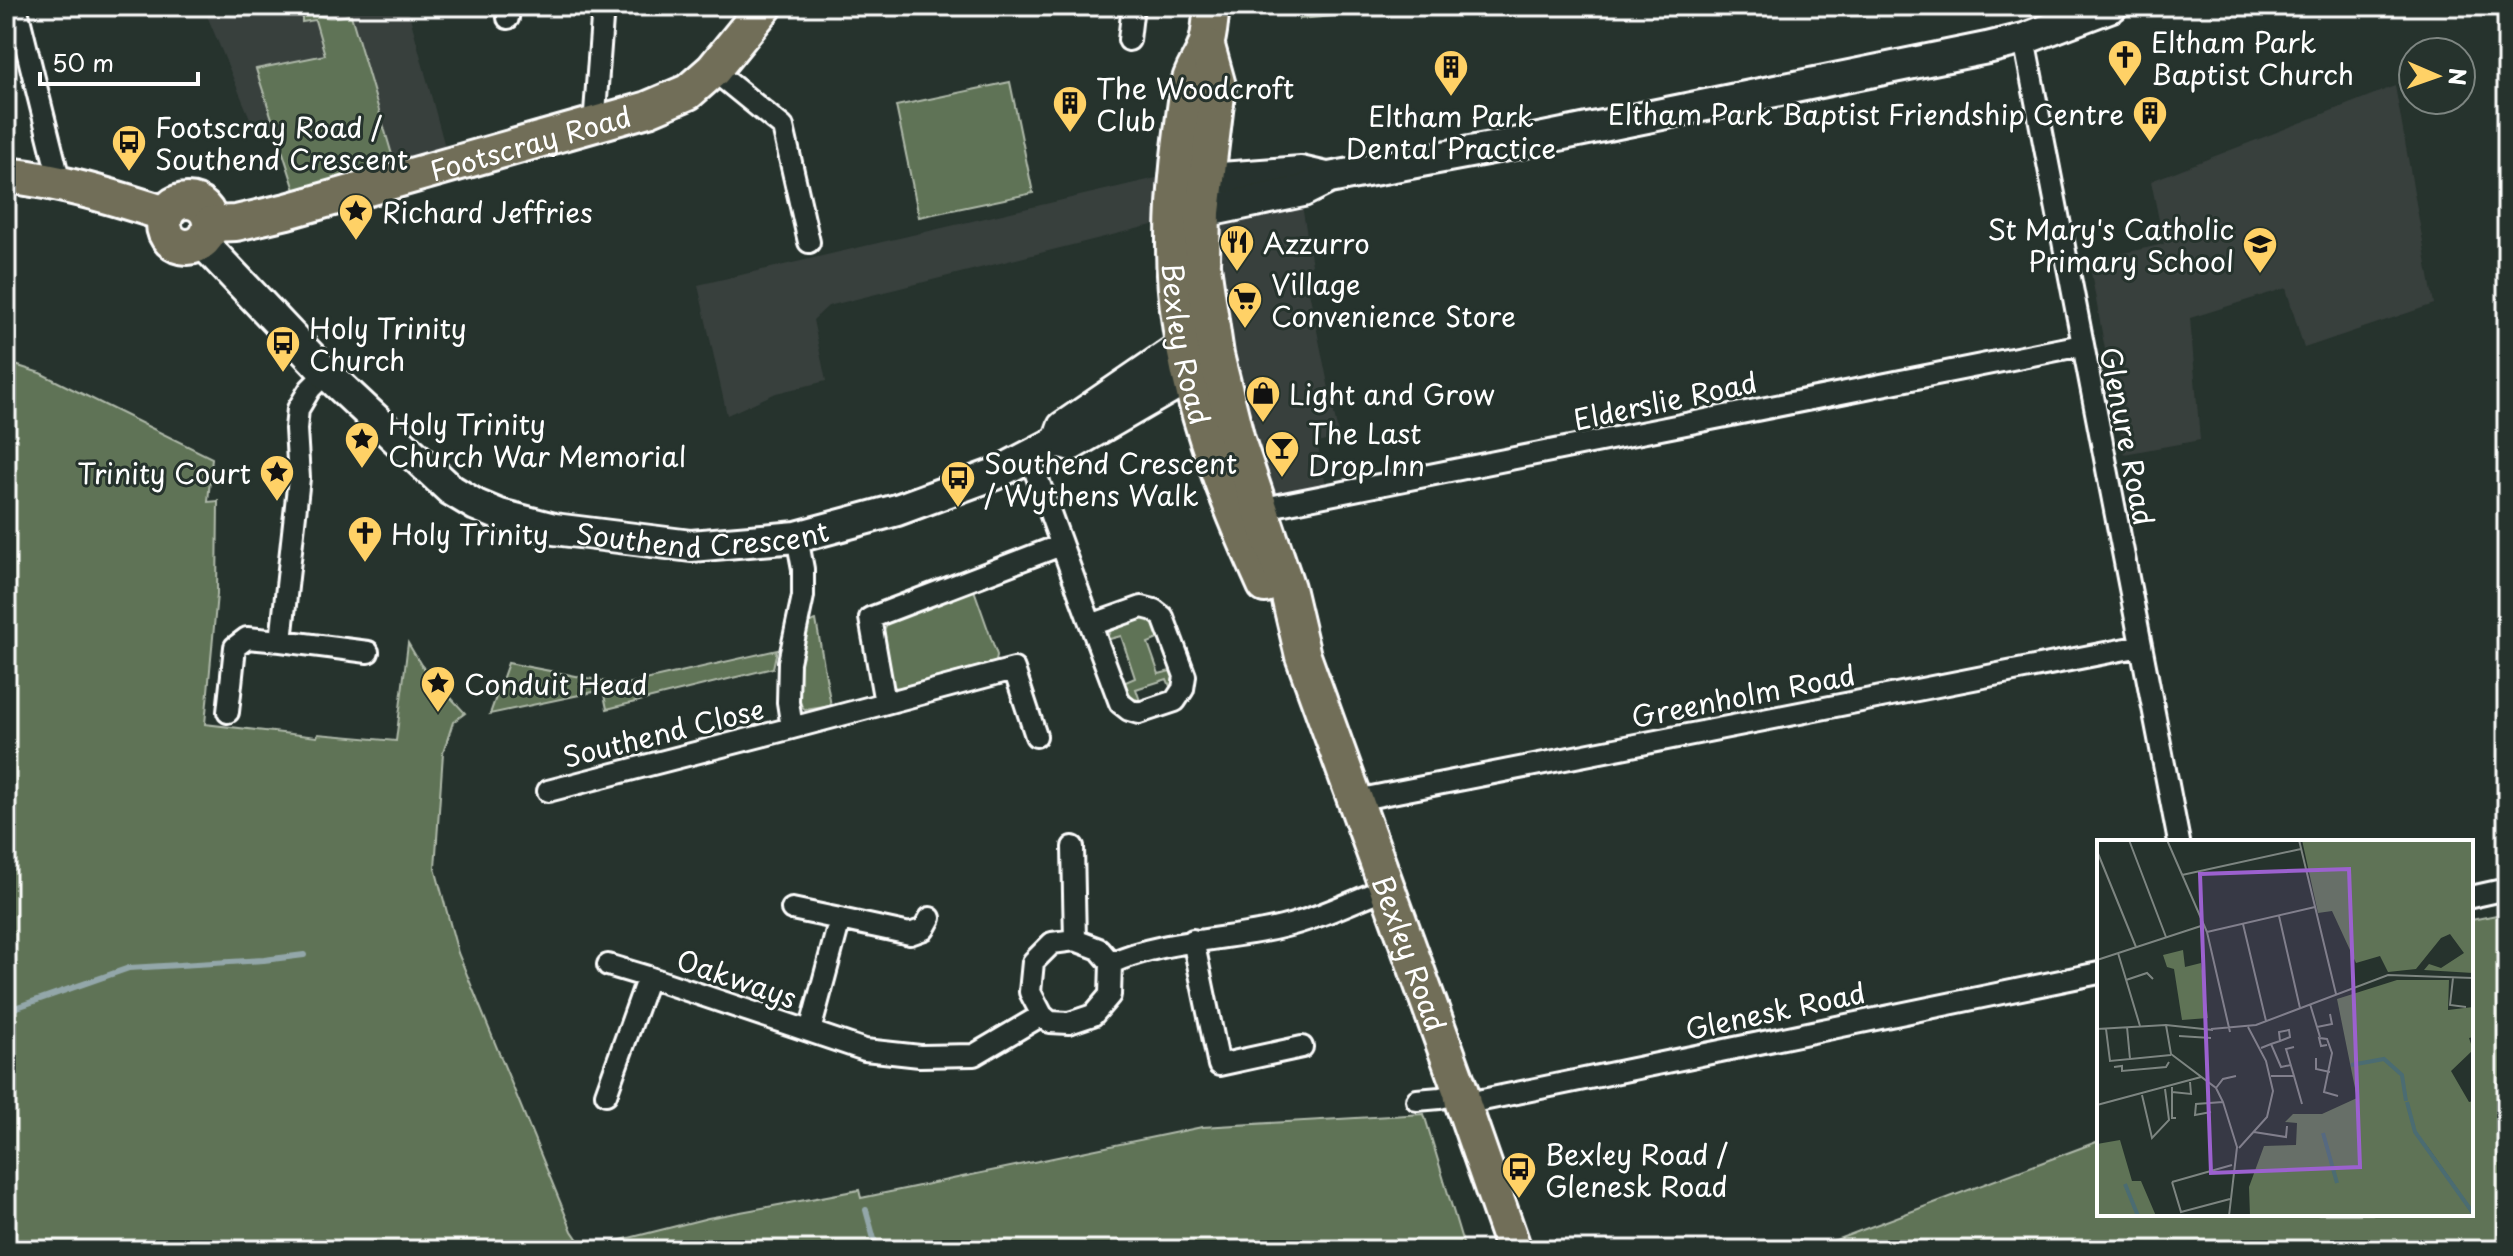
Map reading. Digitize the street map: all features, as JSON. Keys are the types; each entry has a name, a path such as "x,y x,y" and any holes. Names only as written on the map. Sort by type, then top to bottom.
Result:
{"main road":[{"name":"Footscray Road","path":"206,233 648,109 688,92 713,70 765,6"},
{"path":"1195,197 1218,86 1207,46 1212,6"},
{"path":"6,175 60,183"},
{"name":"Southend Crescent","path":"60,183 131,201 166,214 177,203 192,201 206,209 206,233"},
{"name":"Bexley Road","path":"1195,197 1216,355 1234,431 1287,588 1303,656 1514,1250"},
{"name":"Bexley Road","path":"1195,197 1173,238 1186,361 1205,438 1238,526 1303,656"}],"street":[{"path":"16,6 60,183"},
{"path":"594,126 603,6"},
{"path":"1129,40 1133,6"},
{"path":"1195,197 1301,172 1329,178 1554,136 2024,39 2094,9"},
{"name":"Glenure Road","path":"2024,39 2179,840"},
{"path":"713,70 783,127 809,242"},
{"name":"Southend Crescent","path":"206,233 326,373 451,490 500,515 554,529 668,544 734,544 797,537 859,522 926,500 1030,457 1058,441 1071,445 1186,361 1204,368 1216,355"},
{"name":"Elderslie Road","path":"1259,509 2082,345"},
{"path":"281,641 299,478 298,409 310,389 326,373"},
{"path":"1030,457 1061,545 1120,703 1139,713 1175,701 1183,689 1185,676 1163,617 1154,610 1142,607 1091,625"},
{"name":"Southend Close","path":"792,728 788,702 789,662 803,596 803,569 797,537"},
{"path":"885,703 870,618 1061,545"},
{"path":"228,712 235,647 247,638 368,652"},
{"name":"Greenholm Road","path":"1356,800 2141,646"},
{"name":"Southend Close","path":"548,791 1014,669 1036,736"},
{"path":"1073,847 1075,940"},
{"path":"1111,963 1130,955 1193,940 1283,927 1387,888"},
{"path":"2473,897 2507,889"},
{"path":"792,909 910,934 924,929 930,918"},
{"name":"Oakways","path":"810,1031 840,919"},
{"path":"1075,940 1099,949 1111,963 1110,995 1093,1015 1069,1023 1050,1022 1042,1015 1030,992 1033,962 1052,943 1075,940"},
{"path":"1193,940 1219,1065 1302,1047"},
{"name":"Oakways","path":"608,965 865,1050 920,1056 974,1055 1042,1015"},
{"name":"Glenesk Road","path":"1417,1100 1462,1098 2097,973"},
{"name":"Oakways","path":"606,1094 648,977"}],"shaded area":[{"path":"203,6 407,6 446,151 295,190 274,130 257,135"},
{"name":"St Mary's Catholic Primary School","path":"2395,86 2397,116 2400,116 2434,304 2304,348 2286,288 2190,318 2200,440 2124,454 2089,261 2164,244 2151,181"},
{"path":"1165,176 1160,223 828,306 813,320 826,381 776,393 727,415 698,285"},
{"path":"1301,200 1312,265 1304,267 1339,438 1317,443 1327,490 1268,502 1235,392 1214,228 1221,217"}],"green space":[{"path":"1299,6 1452,6 1300,19"},
{"path":"314,12 327,17 351,15 395,165 295,190 256,69 325,55 315,20 302,22 302,16"},
{"path":"1010,82 1033,193 919,217 896,106"},
{"path":"6,362 40,373 212,458 208,502 218,501 217,594 205,724 317,737 318,734 396,741 408,643 421,665 465,713 453,722 443,753 435,868 458,953 572,1231 585,1250 6,1250"},
{"path":"973,587 997,655 996,662 897,688 890,684 884,630 891,616"},
{"path":"1140,615 1158,621 1163,637 1148,643 1159,674 1174,670 1177,678 1172,691 1167,679 1136,689 1141,704 1131,702 1121,684 1135,678 1121,636 1106,640 1115,626"},
{"path":"816,620 831,706 805,710 798,692 799,668 810,622"},
{"path":"777,650 773,668 607,709 603,690 490,714 508,663 623,685"},
{"path":"2507,913 2507,1250 1809,1250 2097,1142 2097,1216 2473,1216 2473,920"},
{"path":"1424,1114 1465,1250 607,1250 615,1248 613,1242 708,1218 859,1190 861,1198 1202,1127"}],"waterway":[{"path":"6,1011 129,968 304,955"},
{"path":"866,1210 877,1250"}],"place":[{"name":"Eltham Park Baptist Church","path":"2125,88"},
{"name":"Eltham Park Dental Practice","path":"1451,98"},
{"name":"The Woodcroft Club","path":"1070,134"},
{"name":"Eltham Park Baptist Friendship Centre","path":"2150,144"},
{"name":"Footscray Road / Southend Crescent","path":"129,173"},
{"name":"Richard Jeffries","path":"356,242"},
{"name":"Azzurro","path":"1237,273"},
{"name":"St Mary's Catholic Primary School","path":"2260,275"},
{"name":"Village Convenience Store","path":"1245,330"},
{"name":"Holy Trinity Church","path":"283,374"},
{"name":"Light and Grow","path":"1263,424"},
{"name":"Holy Trinity Church War Memorial","path":"362,470"},
{"name":"The Last Drop Inn","path":"1282,479"},
{"name":"Trinity Court","path":"277,503"},
{"name":"Southend Crescent / Wythens Walk","path":"958,509"},
{"name":"Holy Trinity","path":"365,564"},
{"name":"Conduit Head","path":"438,714"},
{"name":"Bexley Road / Glenesk Road","path":"1519,1200"}]}
